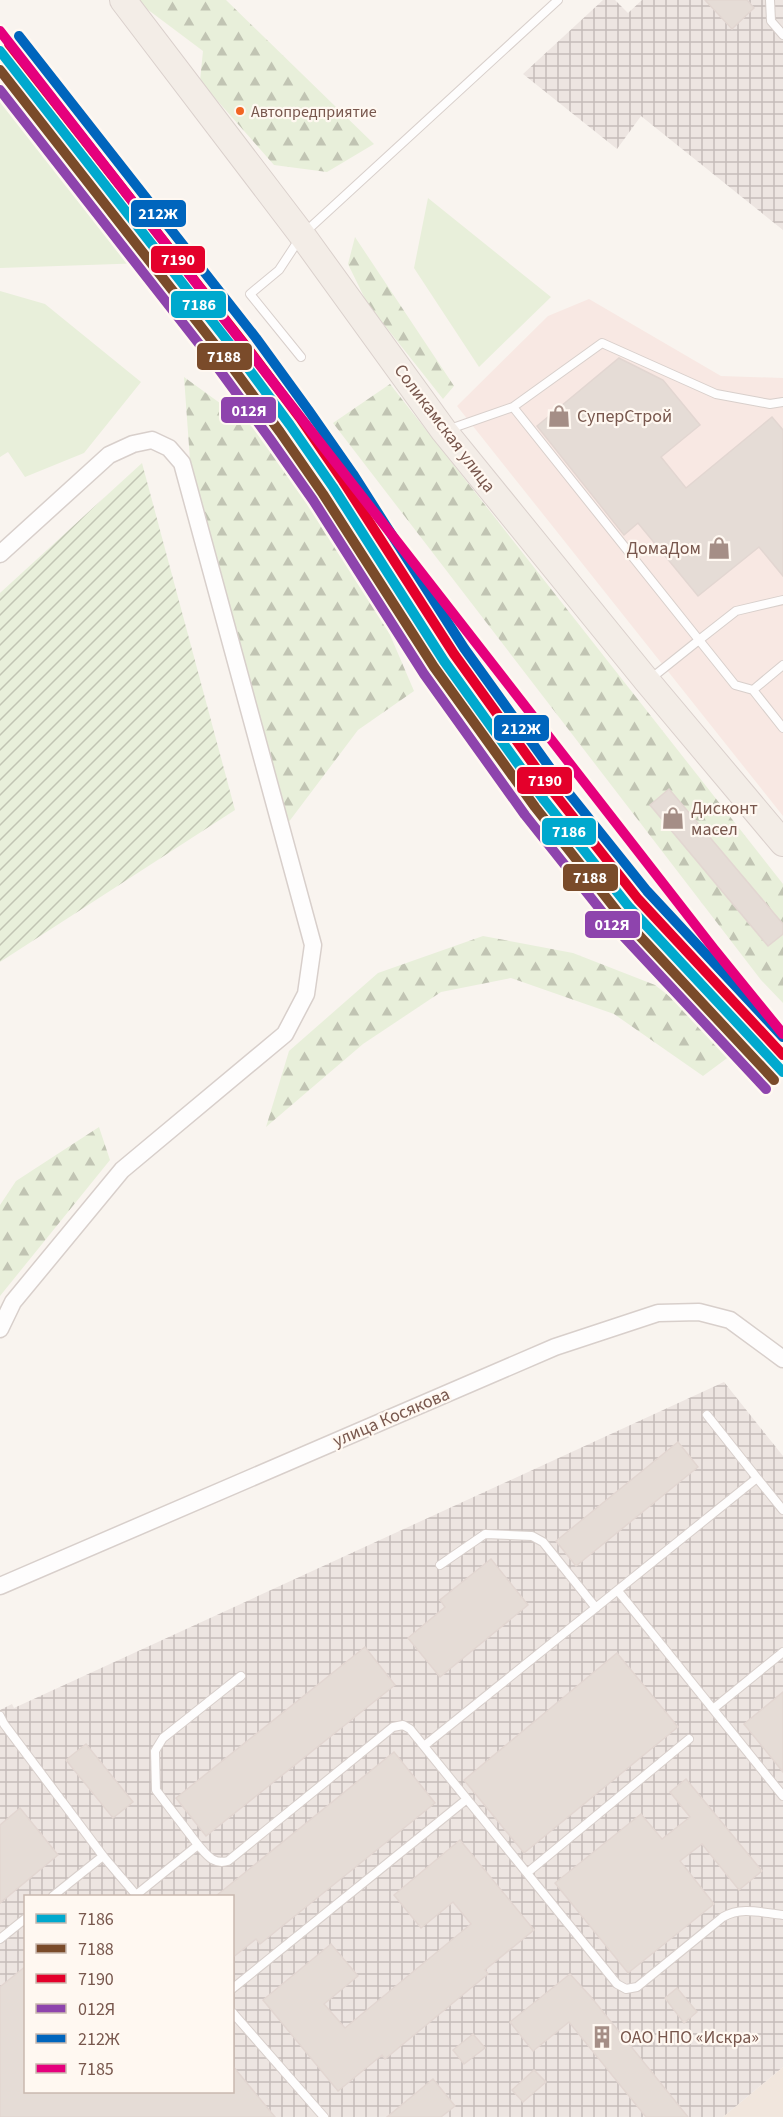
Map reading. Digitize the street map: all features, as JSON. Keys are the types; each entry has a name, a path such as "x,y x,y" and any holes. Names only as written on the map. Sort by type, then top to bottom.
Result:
{"main road":[{"name":"Соликамская улица","path":"123,0 302,235 444,431 647,681 783,843"}],"street":[{"path":"0,554 110,455 133,444 152,440 169,448 182,463 314,945 306,994 285,1034 122,1170 13,1302 0,1329"},
{"name":"улица Косякова","path":"0,1586 555,1347 658,1313 699,1312 730,1320 783,1359"}],"lane":[{"path":"301,357 250,294 279,270 302,235 558,0"},
{"path":"770,0 771,21 783,35"},
{"path":"444,431 513,407 602,343 716,394 770,404 783,402"},
{"path":"513,407 735,685 753,690 783,728"},
{"path":"647,681 736,611 781,600 783,591"},
{"path":"753,690 783,665"},
{"path":"707,1415 783,1510"},
{"path":"424,1746 757,1478"},
{"path":"440,1565 485,1534 532,1536 543,1542 596,1608"},
{"path":"618,1591 783,1796"},
{"path":"713,1709 783,1652"},
{"path":"241,1676 163,1738 155,1751 156,1790 211,1860 220,1863 228,1861 393,1727 403,1725 410,1729 617,1984 626,1989 637,1987 733,1911 783,1915"},
{"path":"0,1716 103,1856 135,1895"},
{"path":"527,1873 689,1739"},
{"path":"234,1987 467,1800"},
{"path":"137,1895 198,1845"},
{"path":"54,1895 103,1856"},
{"path":"0,1939 24,1920"},
{"path":"234,2014 324,2117"}],"shaded area":[{"path":"603,0 615,0 628,13 642,0 783,0 783,230 641,116 617,149 523,74"},
{"path":"589,299 721,376 783,378 783,816 457,406 548,316"},
{"path":"724,1382 783,1456 783,2067 723,2117 0,2117 0,1710 12,1704 14,1708"},
{"path":"783,2067 783,2117 723,2117"}],"green space":[{"path":"138,0 226,0 374,144 327,172 274,165 200,81 203,51"},
{"path":"0,76 146,263 0,268"},
{"path":"428,198 551,297 479,367 414,268"},
{"path":"355,237 454,386 443,399 367,303 348,264"},
{"path":"0,291 45,304 141,382 84,453 25,477 8,452 0,457"},
{"path":"184,377 293,456 376,602 414,691 358,730 288,823 191,474"},
{"path":"390,384 783,884 783,1003 761,980 333,423"},
{"path":"142,463 235,810 0,962 0,593"},
{"path":"483,936 573,953 655,985 738,1050 703,1076 614,1014 511,978 441,992 363,1044 266,1127 289,1051 378,973"},
{"path":"99,1127 110,1160 0,1296 0,1205 16,1181"}],"building":[{"path":"705,0 747,0 754,8 732,29"},
{"path":"619,358 663,380 700,425 661,457 686,488 772,417 783,430 783,576 759,547 698,596 638,523 624,535 537,426"},
{"path":"669,789 783,924 783,934 768,946 650,805"},
{"path":"678,1442 698,1467 576,1566 556,1541"},
{"path":"491,1559 528,1605 440,1677 408,1638 445,1607 440,1600"},
{"path":"365,1647 395,1685 206,1836 176,1798"},
{"path":"617,1653 678,1727 524,1853 464,1780"},
{"path":"783,1692 783,1772 744,1724"},
{"path":"86,1744 133,1802 113,1818 66,1760"},
{"path":"394,1752 435,1803 260,1944 256,1939 234,1956 234,1895 217,1895"},
{"path":"686,1779 762,1871 739,1890 702,1844 680,1861 714,1904 628,1973 555,1883 641,1814 662,1839 690,1817 670,1792"},
{"path":"20,1808 58,1855 0,1903 0,1825"},
{"path":"460,1840 534,1930 485,1970 488,1974 385,2059 382,2055 338,2091 263,2000 331,1944 358,1976 324,2004 345,2028 471,1924 453,1902 421,1928 394,1895"},
{"path":"24,1968 24,2093 234,2093 234,2067 275,2117 0,2117 0,1987"},
{"name":"ОАО НПО «Искра»","path":"570,1974 688,2117 646,2117 569,2022 533,2051 510,2022"},
{"path":"677,1988 697,2012 684,2023 665,1998"},
{"path":"473,2034 485,2048 464,2064 453,2050"},
{"path":"534,2070 546,2082 523,2102 512,2090"},
{"path":"433,2079 455,2106 441,2117 387,2117"}],"transit line":[{"name":"7185","path":"0,31 714,949 783,1034"},
{"name":"212Ж","path":"19,36 256,338 309,411 353,474 464,648 563,786 647,891 783,1037"},
{"name":"7190","path":"9,44 300,418 454,654 554,793 638,899 783,1055"},
{"name":"7186","path":"0,51 237,353 290,425 333,487 444,661 544,800 629,907 783,1072"},
{"name":"7188","path":"0,70 227,360 280,432 323,494 434,667 535,807 620,915 774,1080"},
{"name":"012Я","path":"0,90 218,368 270,439 313,500 424,674 525,815 611,923 766,1089"}],"place":[{"name":"Автопредприятие","path":"240,111"},
{"name":"СуперСтрой","path":"559,416"},
{"name":"ДомаДом","path":"719,548"},
{"name":"Дисконт масел","path":"673,818"},
{"name":"ОАО НПО «Искра»","path":"602,2037"}]}
